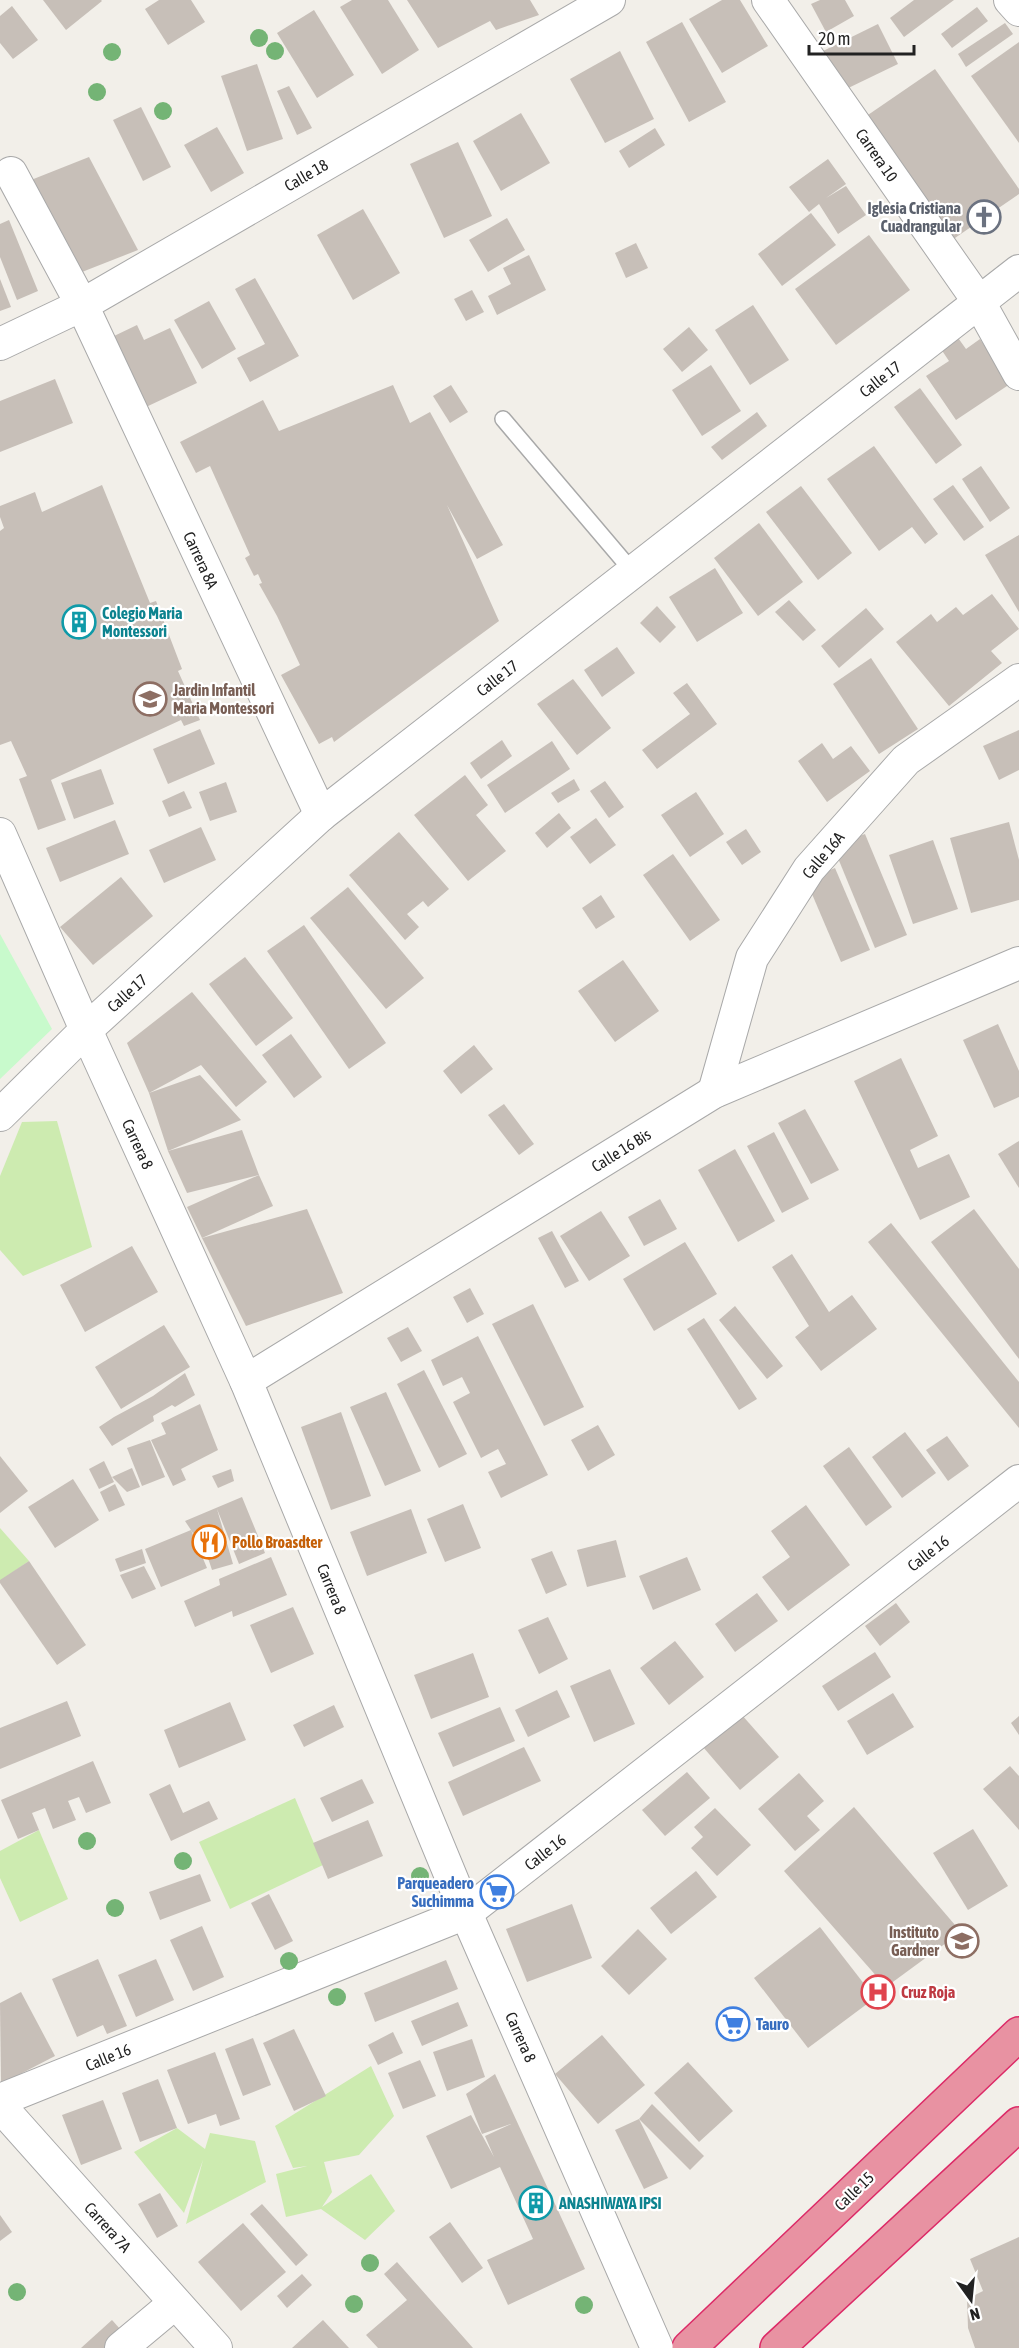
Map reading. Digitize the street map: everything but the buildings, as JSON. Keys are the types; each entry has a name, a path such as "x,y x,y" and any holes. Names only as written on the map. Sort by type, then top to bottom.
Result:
{"highway":[{"name":"Calle 15","path":"689,2348 1019,2034"},
{"path":"777,2348 1019,2124"}],"street":[{"name":"Calle 18","path":"0,344 82,305 609,0"},
{"name":"Carrera 10","path":"768,0 979,302 1019,374"},
{"path":"1010,0 1019,10"},
{"name":"Carrera 8A","path":"11,173 82,305 321,816"},
{"name":"Calle 17","path":"0,1115 86,1030 321,816 1019,271"},
{"name":"Calle 16A","path":"714,1092 752,958 809,869 906,760 1019,680"},
{"name":"Carrera 8","path":"2,845 246,1381 647,2343"},
{"name":"Calle 16 Bis","path":"246,1381 714,1092 1019,963"},
{"name":"Calle 16","path":"0,2100 466,1913 1019,1481"},
{"name":"Carrera 7A","path":"0,2106 216,2348"},
{"path":"121,2348 175,2303"}],"lane":[{"path":"503,419 633,572"}],"green space":[{"path":"0,934 52,1029 0,1079"},
{"path":"57,1121 92,1247 23,1276 0,1250 0,1176 22,1122"},
{"path":"0,1528 29,1561 0,1581"},
{"path":"295,1798 323,1865 230,1909 199,1842"},
{"path":"39,1830 68,1899 20,1922 0,1878 0,1851"},
{"path":"371,2066 394,2116 359,2155 324,2162 332,2192 322,2207 371,2174 395,2211 365,2240 321,2209 286,2217 276,2174 307,2166 293,2168 275,2126"},
{"path":"177,2128 205,2149 210,2133 255,2141 266,2182 186,2224 203,2160 184,2213 134,2152"}],"place":[{"name":"Iglesia Cristiana Cuadrangular","path":"984,217"},
{"name":"Colegio Maria Montessori","path":"79,622"},
{"name":"Jardin Infantil Maria Montessori","path":"150,699"},
{"name":"Pollo Broasdter","path":"209,1542"},
{"name":"Parqueadero Suchimma","path":"497,1892"},
{"name":"Instituto Gardner","path":"962,1941"},
{"name":"Cruz Roja","path":"878,1992"},
{"name":"Tauro","path":"733,2024"},
{"name":"ANASHIWAYA IPSI","path":"536,2203"}]}
